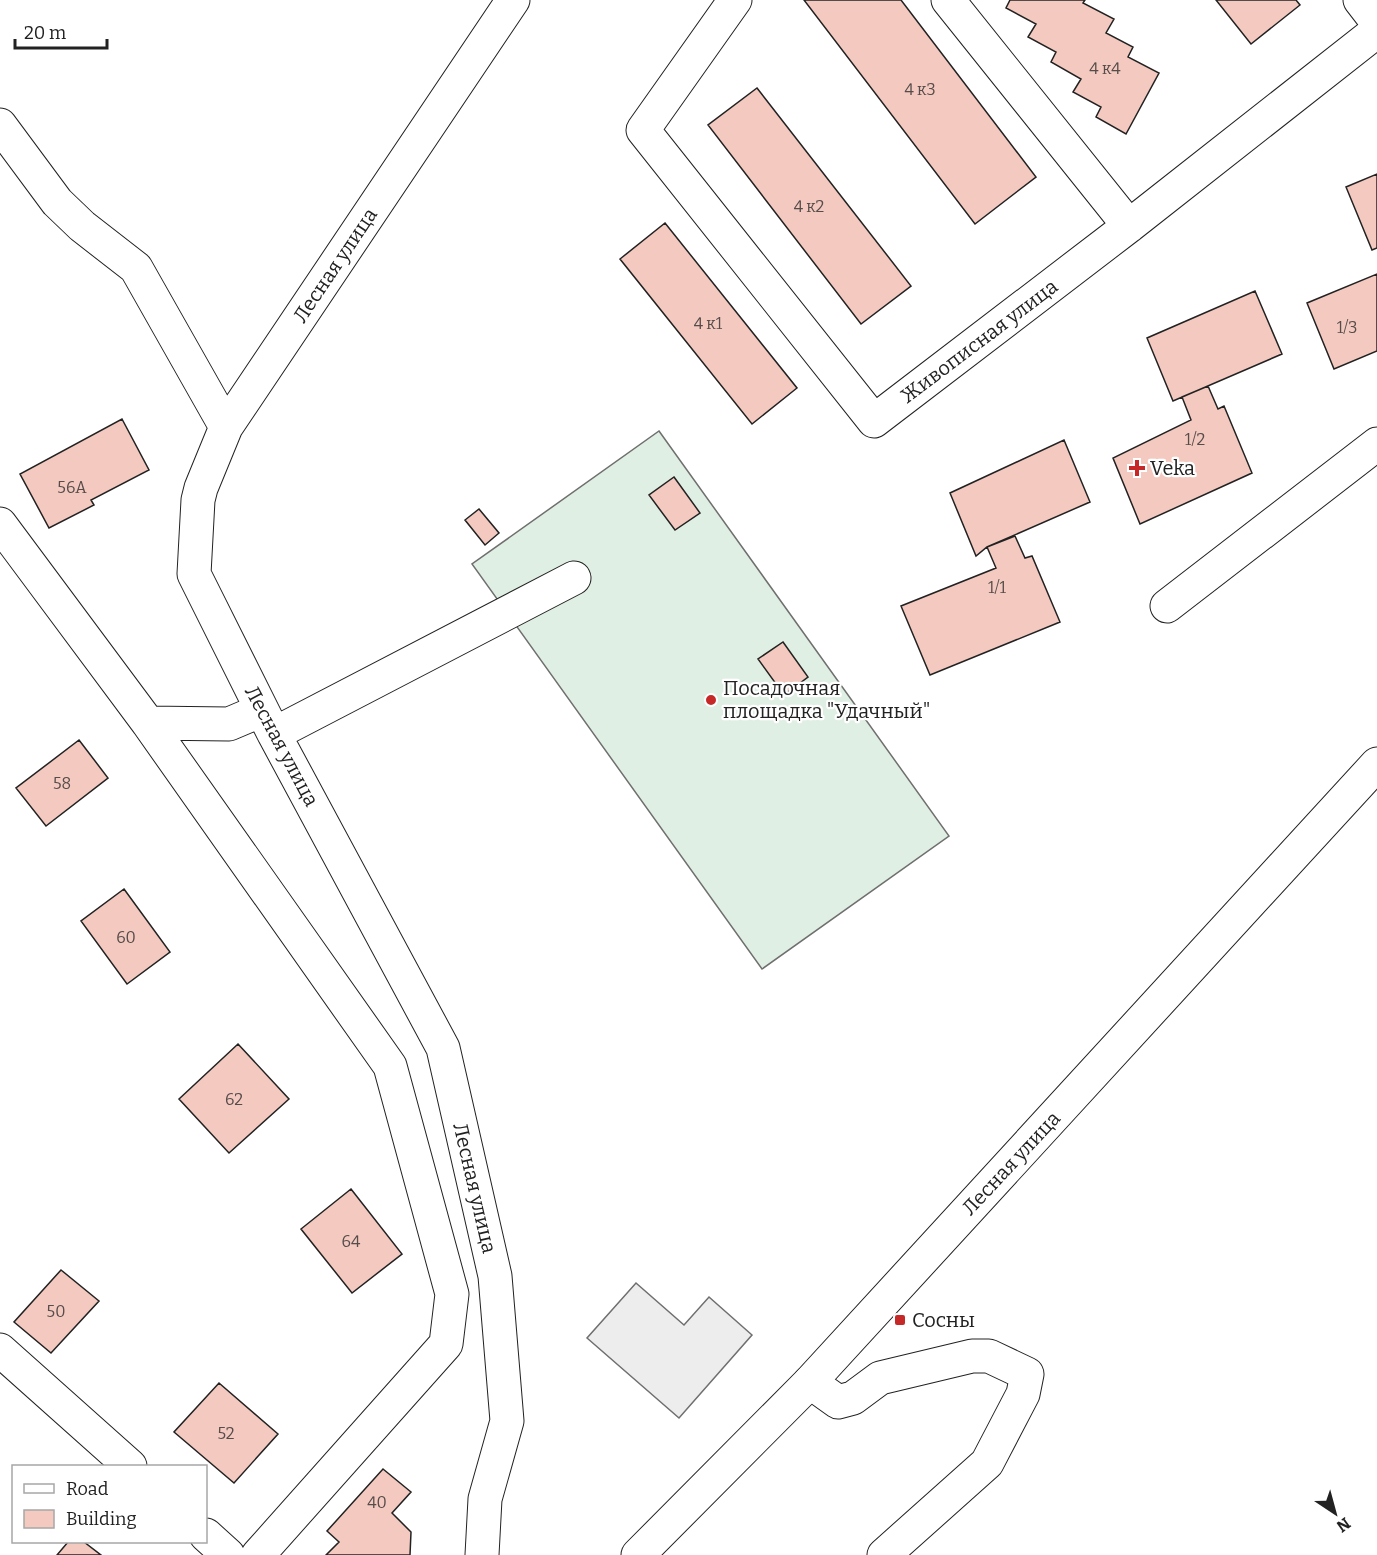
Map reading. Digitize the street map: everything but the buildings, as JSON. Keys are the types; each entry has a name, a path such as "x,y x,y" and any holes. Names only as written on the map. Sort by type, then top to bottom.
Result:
{"street":[{"name":"Лесная улица","path":"482,1555 485,1498 507,1421 495,1276 443,1048 268,722 194,574 198,500 226,427 513,0"},
{"name":"Живописная улица","path":"735,0 643,130 874,421 1129,226 1377,31"},
{"path":"948,0 1129,226"},
{"path":"1360,0 1377,22"},
{"path":"0,126 57,202 82,226 136,268 226,427"},
{"path":"1167,606 1377,444"},
{"path":"0,524 148,723 390,1066 452,1294 446,1344 258,1555"},
{"path":"148,723 268,722 574,578"},
{"name":"Лесная улица","path":"638,1555 810,1382 1377,764"},
{"path":"0,1350 128,1465"},
{"path":"810,1382 838,1402 853,1398 880,1378 972,1356 989,1356 1027,1374 1023,1394 987,1463 884,1555"},
{"path":"207,1535 228,1555"}],"green space":[{"name":"Посадочная площадка \"Удачный\"","path":"659,431 949,836 762,969 472,564"}],"shaded area":[{"path":"636,1283 684,1325 709,1297 752,1335 679,1418 587,1338"}],"place":[{"name":"Veka","path":"1137,468"},
{"name":"Посадочная площадка \"Удачный\"","path":"711,700"},
{"name":"Сосны","path":"900,1320"}]}
